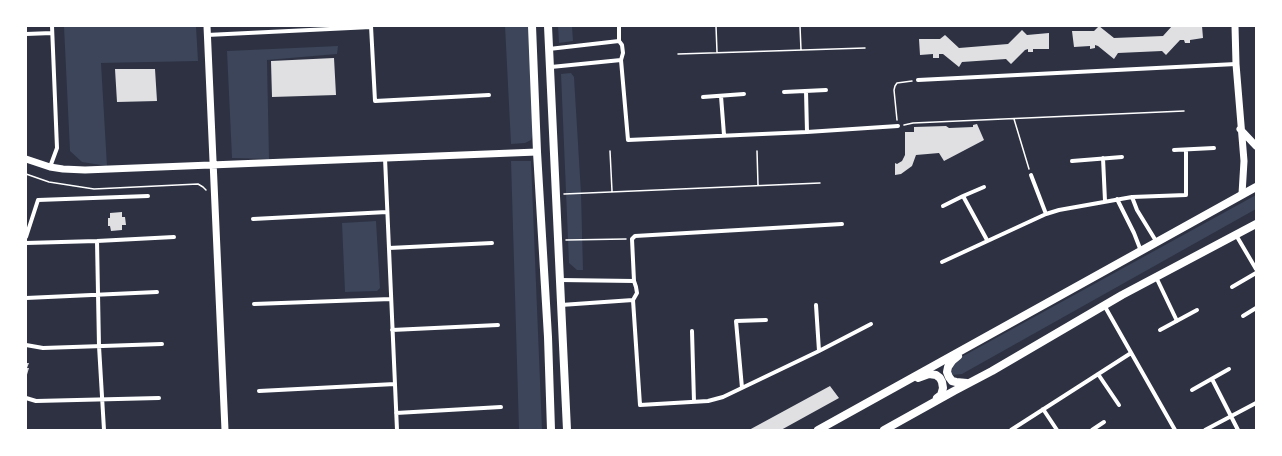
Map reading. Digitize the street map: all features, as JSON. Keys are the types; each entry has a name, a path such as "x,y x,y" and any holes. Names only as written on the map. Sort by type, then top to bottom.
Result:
{"main road":[{"path":"532,26 537,152 548,337 551,430"},
{"path":"548,26 567,430"},
{"path":"818,430 1256,187"},
{"path":"916,412 992,371 1156,277 1256,224"},
{"path":"969,346 952,361 948,367 947,372 952,381 966,384 992,371"},
{"path":"884,430 893,428 941,395 943,388 940,378 936,375 929,374 901,383"}],"street":[{"path":"50,167 57,148 52,26"},
{"path":"207,26 225,430"},
{"path":"207,35 372,26 375,101 489,95"},
{"path":"619,26 619,41 622,45 623,53 621,60 628,140 807,132 898,126"},
{"path":"1235,26 1240,128 1244,161 1242,194"},
{"path":"26,34 52,33"},
{"path":"549,49 619,41"},
{"path":"551,67 621,60"},
{"path":"918,80 1236,64"},
{"path":"784,92 826,90"},
{"path":"806,91 807,132"},
{"path":"703,97 744,94"},
{"path":"721,96 724,135"},
{"path":"1240,128 1256,146"},
{"path":"1174,150 1214,148"},
{"path":"942,262 987,240 1046,214 1059,210 1132,197 1186,195 1186,150"},
{"path":"26,160 50,167 85,170 537,152"},
{"path":"1072,161 1122,157"},
{"path":"385,158 397,430"},
{"path":"1103,158 1105,201"},
{"path":"1031,175 1046,214"},
{"path":"943,206 984,187"},
{"path":"26,237 38,200 148,196"},
{"path":"963,196 987,240"},
{"path":"1132,197 1141,217 1156,242"},
{"path":"1117,199 1134,232 1141,251"},
{"path":"254,219 387,212"},
{"path":"842,224 635,236 632,239 634,281 637,293 633,300 640,405 708,401 723,397 819,352 871,324"},
{"path":"1236,235 1256,269"},
{"path":"26,243 174,237"},
{"path":"97,241 104,430"},
{"path":"389,248 492,243"},
{"path":"1232,287 1256,273"},
{"path":"1156,277 1176,321"},
{"path":"560,280 634,281"},
{"path":"26,298 98,296 157,292"},
{"path":"254,304 391,299"},
{"path":"561,305 633,300"},
{"path":"816,305 819,352"},
{"path":"1104,306 1175,430"},
{"path":"1243,316 1256,308"},
{"path":"1160,330 1196,310"},
{"path":"742,388 736,321 766,320"},
{"path":"392,330 498,325"},
{"path":"692,331 694,402"},
{"path":"26,345 43,348 162,344"},
{"path":"1011,430 1131,353"},
{"path":"1192,390 1229,369"},
{"path":"1098,374 1120,405"},
{"path":"1212,379 1238,430"},
{"path":"260,391 395,384"},
{"path":"26,398 36,401 159,398"},
{"path":"1205,430 1256,403"},
{"path":"396,413 500,407"},
{"path":"1043,409 1057,430"},
{"path":"1092,430 1104,422"}],"path":[{"path":"716,26 717,52"},
{"path":"800,26 801,50"},
{"path":"678,54 865,48"},
{"path":"918,80 897,82 894,90 898,126 913,123 1184,111"},
{"path":"1014,119 1031,175"},
{"path":"610,151 612,192"},
{"path":"757,151 758,186"},
{"path":"26,174 49,182 94,189 198,184 203,186 207,192"},
{"path":"556,194 820,183"},
{"path":"558,240 632,239"}],"shaded area":[{"path":"196,26 198,61 101,63 107,166 82,162 70,151 64,27"},
{"path":"505,26 529,26 533,133 531,140 525,143 511,144"},
{"path":"558,26 572,26 573,41 559,43"},
{"path":"338,46 337,54 267,60 269,159 232,158 227,51"},
{"path":"571,73 574,77 581,193 583,270 577,270 569,263 561,74"},
{"path":"511,161 531,161 542,430 519,430"},
{"path":"1256,195 1256,209 962,374 953,375 951,372 956,360"},
{"path":"376,221 380,288 377,291 345,292 342,223"}],"building":[{"path":"1099,26 1114,38 1163,36 1172,26 1202,26 1203,38 1190,40 1190,43 1185,43 1184,40 1180,40 1166,55 1162,51 1118,53 1114,59 1095,45 1095,48 1090,49 1090,46 1074,47 1072,31 1094,31"},
{"path":"1022,30 1027,35 1049,33 1049,49 1033,49 1033,52 1028,52 1028,49 1025,50 1011,64 1006,59 962,62 959,67 943,54 939,54 939,58 933,58 933,54 920,55 919,39 940,39 945,35 959,48 1008,44"},
{"path":"334,58 336,95 272,97 271,61"},
{"path":"115,69 155,69 157,101 117,102"},
{"path":"977,124 984,140 944,161 939,153 916,155 912,166 901,174 895,175 895,163 897,164 902,161 905,155 905,132 914,132 914,127 973,127 973,125"},
{"path":"122,212 122,217 125,217 126,225 122,225 122,230 111,231 110,226 108,226 108,218 110,218 110,213"},
{"path":"26,363 29,363 27,368 29,368 26,378"},
{"path":"830,386 839,398 781,430 749,430"}]}
